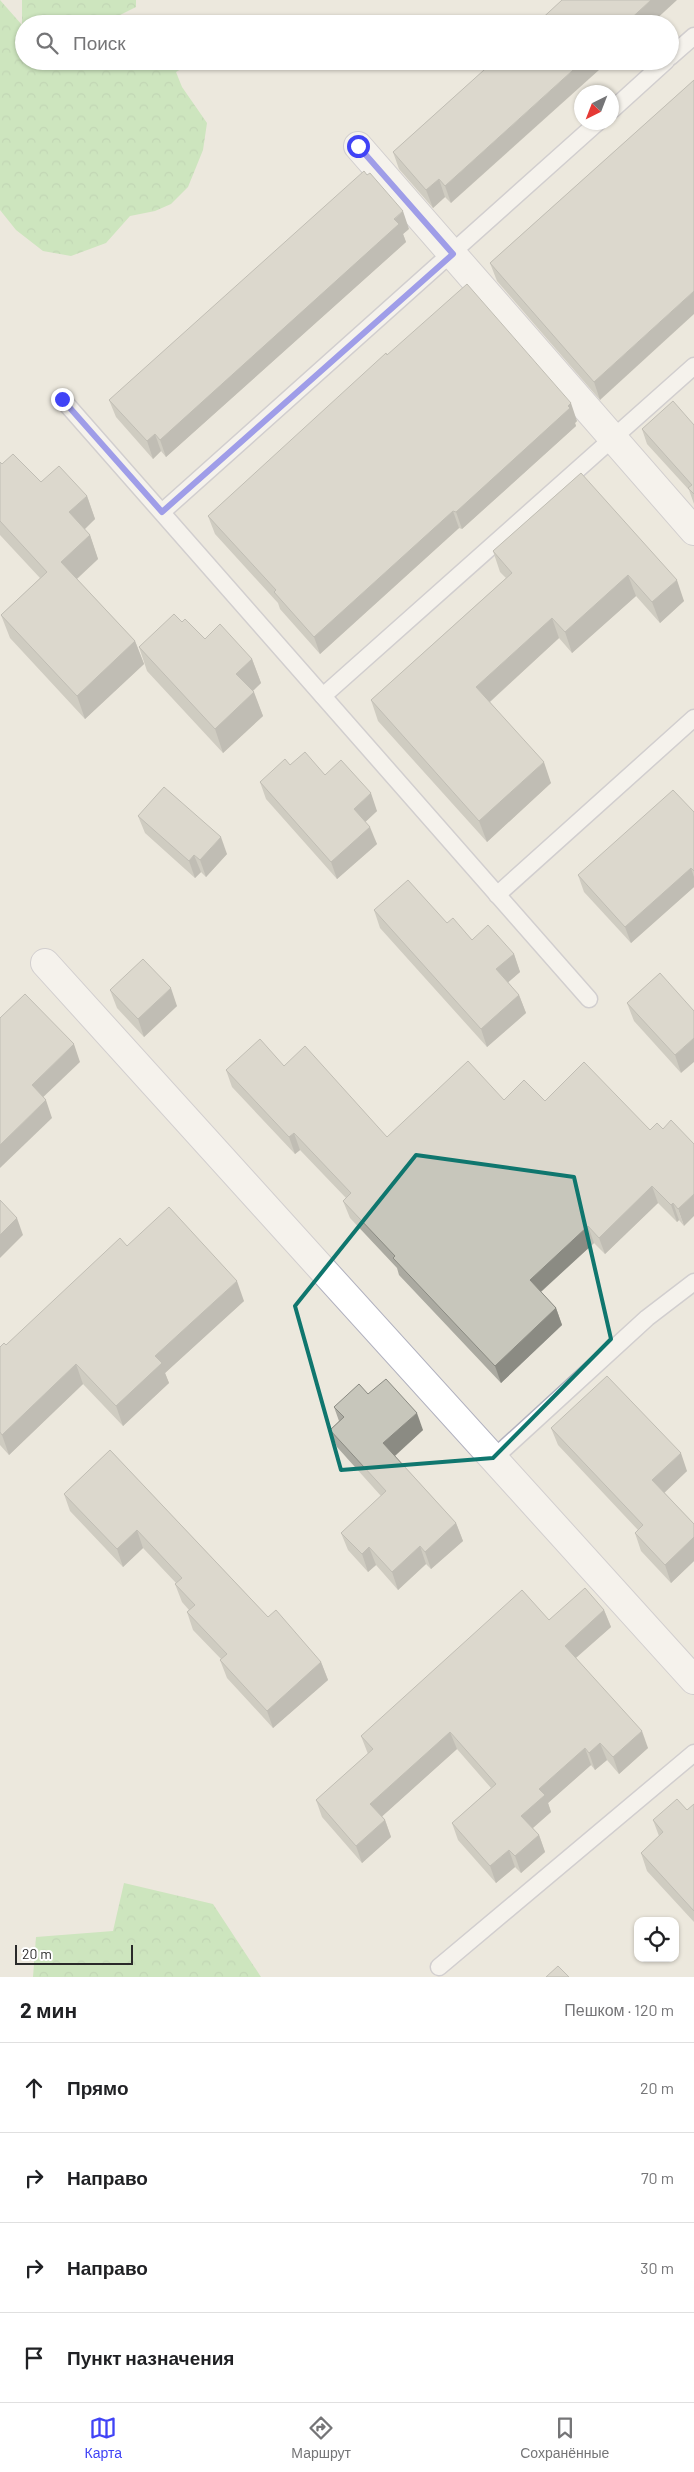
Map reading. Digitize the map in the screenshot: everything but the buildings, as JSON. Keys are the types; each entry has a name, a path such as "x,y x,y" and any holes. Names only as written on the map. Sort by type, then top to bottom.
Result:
{"street":[{"path":"358,146 694,531"},
{"path":"46,963 694,1680"}],"lane":[{"path":"679,49 694,36"},
{"path":"619,104 656,70"},
{"path":"162,512 453,254 589,130"},
{"path":"323,696 694,366"},
{"path":"62,399 589,999"},
{"path":"497,895 694,718"},
{"path":"493,1459 647,1318 694,1282"},
{"path":"439,1967 694,1752"}],"highlighted area":[{"path":"416,1155 574,1177 611,1339 493,1458 341,1470 295,1306"}],"green space":[{"path":"0,0 15,17 15,70 179,70 176,72 182,87 207,123 203,150 188,187 171,204 155,211 130,216 106,243 71,256 43,251 16,230 0,210"},
{"path":"22,0 136,0 136,7 120,15 22,15"},
{"path":"124,1883 213,1904 261,1977 33,1977 36,1937 113,1931"}],"route":[{"path":"62,399 162,512 453,254 358,146"}]}
